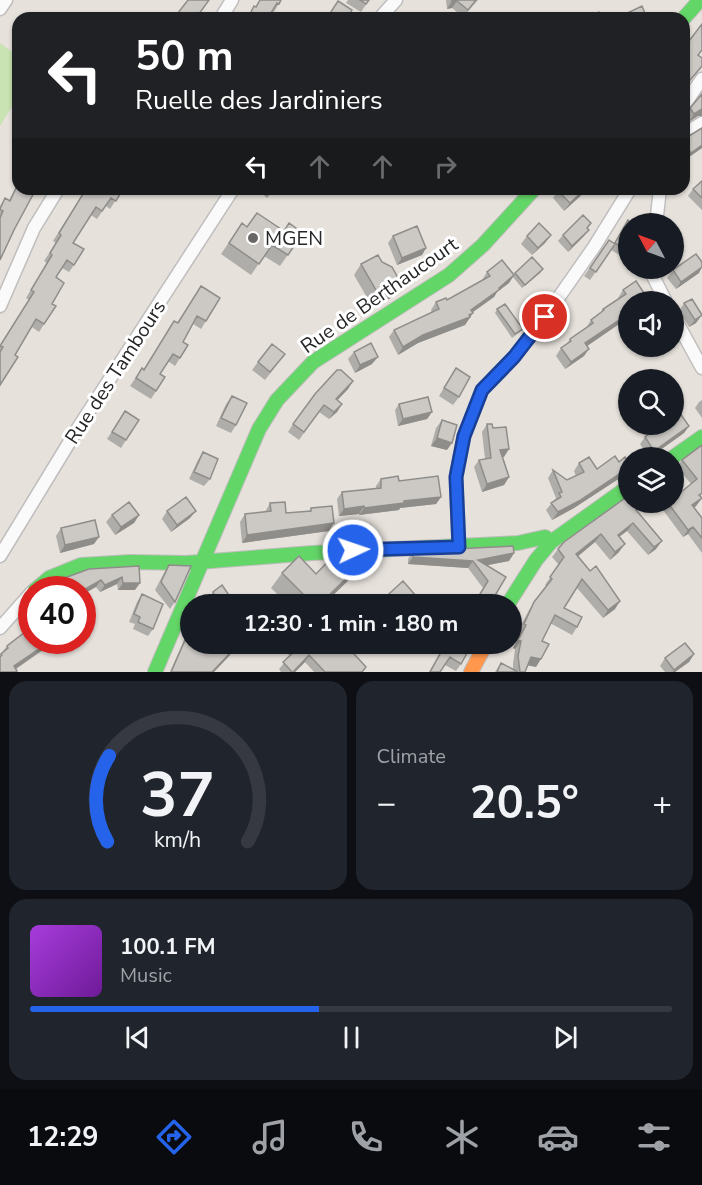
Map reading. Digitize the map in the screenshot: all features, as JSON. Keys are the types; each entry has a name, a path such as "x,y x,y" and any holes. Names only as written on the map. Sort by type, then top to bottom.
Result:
{"main road":[{"path":"689,12 700,0"},
{"name":"Rue de Berthaucourt","path":"155,672 259,429 278,400 313,362 449,275 499,229 529,195"},
{"path":"684,450 702,437"},
{"path":"514,594 536,560 551,542 618,494"},
{"path":"54,576 81,565 186,562 335,551 459,547 518,543 545,537 551,542"},
{"path":"471,672 481,654"}],"street":[{"path":"0,9 6,0"},
{"path":"385,12 396,0"},
{"path":"690,96 702,79"},
{"path":"0,306 34,228 54,195"},
{"name":"Rue des Tambours","path":"0,556 78,428 228,195"},
{"path":"459,547 456,477 464,436 482,390 514,357 545,317 594,247 626,195"},
{"path":"657,213 659,195"},
{"path":"684,335 702,368"},
{"path":"0,628 18,608"}],"green space":[{"path":"0,43 12,52 12,107 0,126"}],"building":[{"path":"188,0 209,0 200,12 179,12"},
{"path":"260,0 281,0 272,12 251,12 254,6 256,7"},
{"path":"452,0 476,0 468,10 457,1"},
{"path":"338,1 352,10 351,12 331,12"},
{"path":"642,6 644,12 630,12"},
{"path":"702,24 702,50 698,55 702,58 702,66 690,80 690,40"},
{"path":"702,94 702,109 694,114 690,108"},
{"path":"702,128 702,145 691,153 690,152 690,135"},
{"path":"702,181 702,198 693,189"},
{"path":"13,195 33,195 0,260 0,218 3,211 0,209 5,198 10,201"},
{"path":"82,195 120,195 116,201 111,198 102,211 96,207 73,243 84,249 74,265 67,260 56,277 64,283 52,304 56,306 44,324 36,319 15,355 18,357 0,385 0,352 3,347 0,346 34,292 31,290 52,255 50,253 61,235 59,233"},
{"path":"562,195 579,195 570,203"},
{"path":"257,213 284,231 289,223 303,233 288,255 272,245 259,264 229,243 242,223 247,227"},
{"path":"583,215 591,223 587,228 589,230 572,246 563,235"},
{"path":"539,223 551,235 538,248 527,236"},
{"path":"417,226 426,248 402,258 393,236"},
{"path":"609,240 615,244 596,272 590,268"},
{"path":"696,254 702,262 702,267 681,282 679,279 684,279 684,262"},
{"path":"378,255 382,262 392,267 402,285 380,297 361,264"},
{"path":"532,257 543,269 525,285 515,273"},
{"path":"502,260 514,275 500,289 471,310 473,313 469,315 470,317 423,335 403,347 394,330 439,309 436,302 446,298 447,300 490,276 487,272"},
{"path":"636,281 643,291 624,291"},
{"path":"201,286 220,298 206,321 197,316 183,342 188,345 180,358 173,354 160,374 165,377 156,391 136,378 142,368 144,370 174,321 178,323"},
{"path":"618,299 618,321 585,343 589,349 571,362 561,348 593,323 591,320"},
{"path":"692,299 702,315 695,320 684,303"},
{"path":"505,304 523,329 515,334 497,309"},
{"path":"371,343 378,357 360,365 354,352"},
{"path":"272,344 285,354 270,372 258,362"},
{"path":"456,368 470,377 459,397 444,388"},
{"path":"337,370 341,370 353,381 336,399 342,404 334,412 324,405 304,432 293,424 315,394"},
{"path":"232,396 247,403 236,425 221,418"},
{"path":"428,397 432,412 403,419 399,404"},
{"path":"125,411 139,420 126,440 112,432"},
{"path":"684,419 689,426 684,430"},
{"path":"442,420 457,425 452,443 437,438"},
{"path":"487,424 492,424 493,428 506,427 509,449 500,450 509,477 487,484 479,460 491,458"},
{"path":"648,435 676,435 660,447 651,447 645,437"},
{"path":"702,445 702,493 699,495 702,498 692,505 702,518 702,538 693,527 688,530 675,513 684,513 684,490 697,479 684,463 684,458"},
{"path":"203,452 218,459 210,479 194,472"},
{"path":"615,456 618,460 618,475 558,512 551,503 561,497 559,493 562,492 553,470 567,480 584,472 579,463 589,457 597,469"},
{"path":"398,476 399,481 438,476 441,497 344,509 342,492 381,488 381,479"},
{"path":"186,497 196,511 177,525 167,511"},
{"path":"129,502 139,515 121,527 112,515"},
{"path":"285,502 286,513 332,506 334,523 247,535 245,514 271,511 270,503"},
{"path":"618,503 618,513 639,513 662,541 654,547 633,523 618,535 625,544 615,552 601,534 576,554 590,571 596,566 620,601 608,610 582,579 564,608 582,617 577,627 555,615 542,641 549,644 541,659 531,657 525,672 520,672 518,656 522,654 522,632 526,625 524,624 534,602 552,579 550,577 564,557 558,549 564,542"},
{"path":"95,520 99,537 65,545 61,528"},
{"path":"513,546 514,553 478,560 506,577 496,594 480,594 488,581 473,561 413,557 413,551"},
{"path":"358,547 368,557 330,594 303,594 282,573 299,556 316,574 341,548"},
{"path":"169,565 191,566 175,602 161,582"},
{"path":"139,566 140,583 123,583 122,577 105,585 101,580 96,583 96,576 70,576 89,569"},
{"path":"403,581 414,594 389,594"},
{"path":"222,585 228,594 214,594 213,592"},
{"path":"142,594 163,604 153,629 138,622 140,617 134,614"},
{"path":"18,637 18,654 32,654 14,666 17,671 15,672 0,672 0,657 8,648 7,646"},
{"path":"685,643 694,654 674,670 665,658"},
{"path":"180,652 180,654 229,654 212,672 171,672"},
{"path":"292,654 354,654 366,667 362,672 325,672 309,655 292,672 283,662"},
{"path":"440,654 466,654 461,664 450,657 440,672 430,672"},
{"path":"501,663 518,672 497,672"}],"traffic: fast":[{"path":"689,12 700,0"},
{"path":"155,672 259,429 277,400 313,362 449,275 483,245 529,195"},
{"path":"684,450 702,437"},
{"path":"514,594 536,560 551,542 618,494"},
{"path":"54,576 81,565 130,562 186,563 312,553 518,543 545,537 551,542"}],"traffic: slow":[{"path":"471,672 481,654"}],"place":[{"name":"MGEN","path":"253,238"}],"route":[{"path":"353,550 459,547 456,477 464,436 482,390 514,357 545,317"}]}
